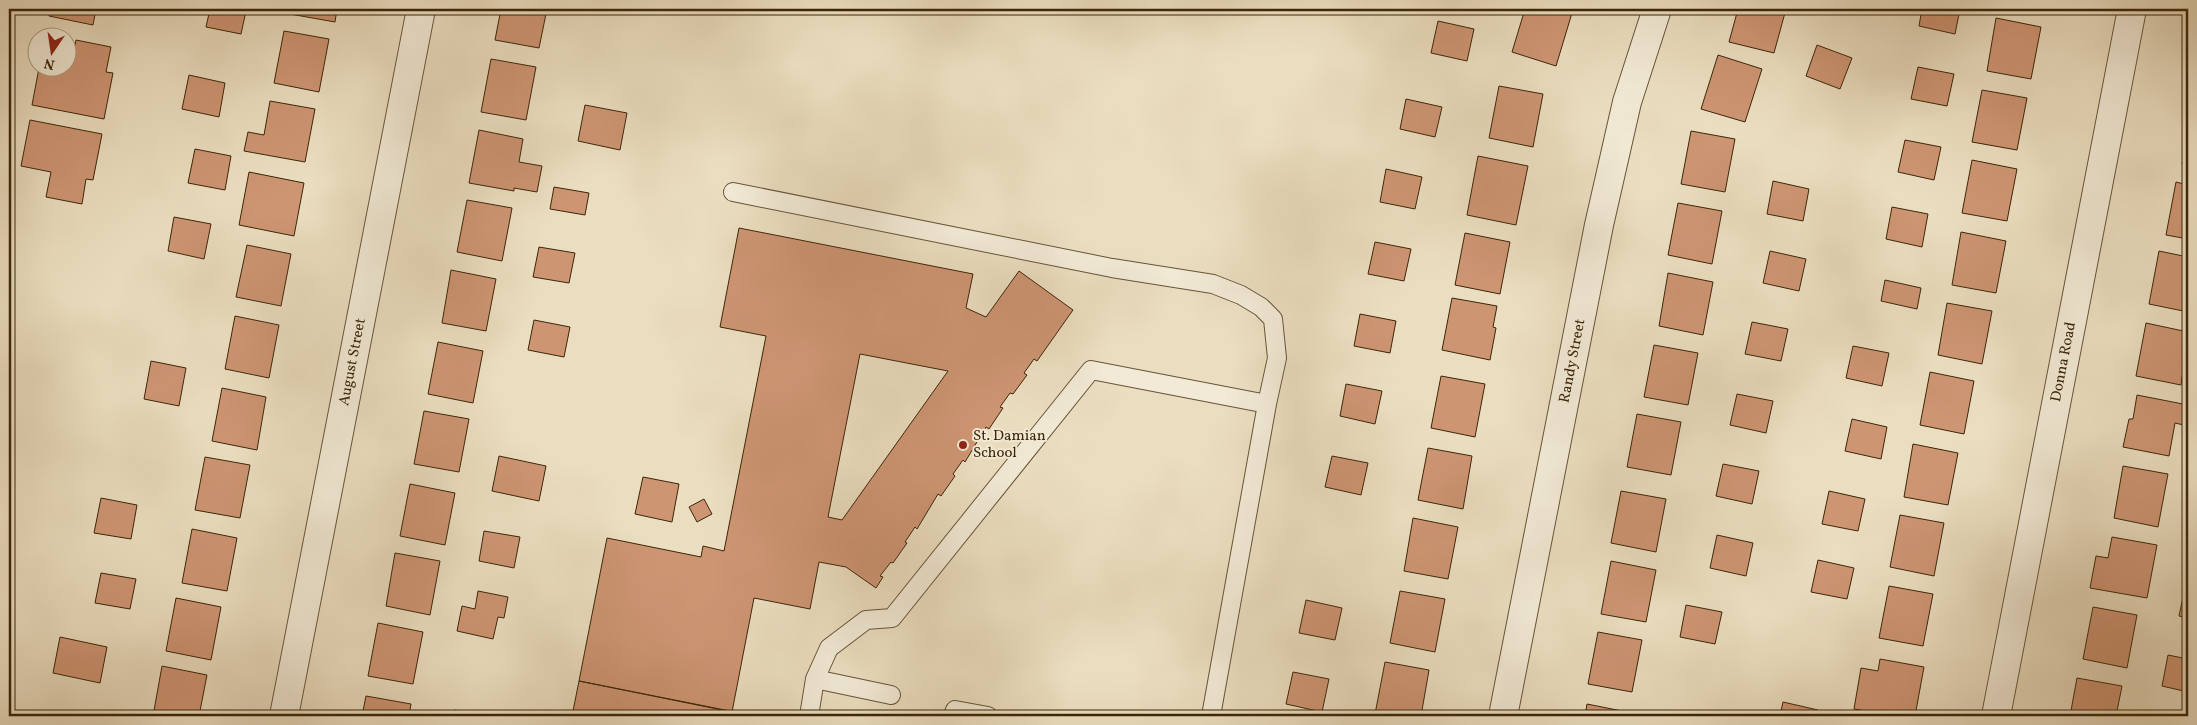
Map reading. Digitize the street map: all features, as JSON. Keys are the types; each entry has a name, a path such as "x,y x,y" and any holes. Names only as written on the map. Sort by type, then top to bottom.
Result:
{"street":[{"name":"August Street","path":"284,716 422,9"},
{"name":"Randy Street","path":"1502,716 1599,224 1627,102 1657,9"},
{"name":"Donna Road","path":"1996,716 2132,9"}],"lane":[{"path":"732,192 1112,268 1213,284 1242,295 1261,307 1273,319 1277,358 1210,716"},
{"path":"809,716 815,679 829,648 866,620 892,618 1091,370 1267,404"},
{"path":"815,679 891,695"},
{"path":"954,716 955,710 988,716"}],"building":[{"path":"50,9 96,9 93,25 49,16"},
{"path":"210,9 246,11 241,34 206,27"},
{"path":"291,9 337,9 335,22 290,14"},
{"path":"501,9 547,9 539,48 495,40"},
{"path":"1525,9 1559,9 1572,13 1556,66 1512,52"},
{"path":"1738,9 1786,9 1774,53 1729,42"},
{"path":"1922,9 1960,9 1955,34 1919,26"},
{"path":"1996,18 2041,27 2031,79 1987,71"},
{"path":"1438,21 1474,29 1467,61 1431,53"},
{"path":"284,31 329,39 319,92 274,83"},
{"path":"78,40 111,47 106,72 113,73 104,119 32,105 37,78 78,78"},
{"path":"1817,45 1852,58 1840,89 1806,76"},
{"path":"1718,55 1762,69 1745,122 1701,109"},
{"path":"491,59 536,67 526,120 481,112"},
{"path":"1918,67 1954,74 1947,106 1911,99"},
{"path":"189,75 225,83 219,117 182,109"},
{"path":"1499,86 1543,94 1533,147 1489,138"},
{"path":"1982,90 2027,98 2017,150 1972,142"},
{"path":"1406,99 1442,107 1435,137 1400,129"},
{"path":"270,101 315,109 305,162 244,151 248,132 264,135"},
{"path":"585,105 627,113 620,150 578,141"},
{"path":"30,120 102,134 93,180 86,179 82,204 46,197 51,172 21,166"},
{"path":"479,130 523,139 519,162 542,166 537,192 514,188 514,191 469,183"},
{"path":"1691,131 1735,139 1725,192 1681,184"},
{"path":"2188,131 2188,165 2182,164"},
{"path":"1905,140 1941,147 1934,180 1898,172"},
{"path":"195,149 231,156 225,190 188,183"},
{"path":"1478,156 1528,166 1516,225 1467,215"},
{"path":"1972,160 2017,169 2007,221 1962,213"},
{"path":"1386,169 1422,177 1415,209 1380,202"},
{"path":"249,172 304,183 294,236 239,225"},
{"path":"1773,181 1809,189 1803,221 1767,214"},
{"path":"2176,182 2188,185 2188,239 2166,235"},
{"path":"554,187 589,193 585,215 550,209"},
{"path":"467,200 512,208 502,261 457,252"},
{"path":"1678,203 1722,211 1712,264 1668,255"},
{"path":"1892,207 1928,214 1922,247 1886,239"},
{"path":"174,217 211,224 204,259 168,251"},
{"name":"St. Damian School","path":"739,228 973,274 966,308 986,317 1019,271 1073,310 1037,361 1034,359 1024,373 1027,375 1013,394 1010,393 1000,407 1003,408 989,429 986,427 965,462 963,460 953,474 955,476 941,496 938,494 917,529 915,527 905,542 907,543 893,563 891,562 880,576 883,577 876,588 846,567 819,562 810,609 754,598 732,712 579,681 607,538 701,557 703,546 724,551 766,336 720,327","holes":["860,354 948,371 842,520 828,517"]},
{"path":"1961,232 2006,241 1996,293 1952,285"},
{"path":"1465,233 1510,242 1500,294 1455,285"},
{"path":"1375,242 1411,249 1404,281 1368,274"},
{"path":"247,245 291,254 281,306 236,297"},
{"path":"539,247 575,253 569,283 533,277"},
{"path":"1770,251 1806,259 1799,291 1763,283"},
{"path":"2159,251 2188,257 2188,312 2149,304"},
{"path":"451,270 496,279 486,331 442,323"},
{"path":"1668,273 1713,282 1703,335 1659,326"},
{"path":"1885,280 1921,288 1917,309 1881,301"},
{"path":"1452,298 1497,306 1493,327 1496,328 1490,360 1442,350"},
{"path":"1947,303 1992,311 1982,364 1938,355"},
{"path":"1360,314 1396,321 1390,353 1354,346"},
{"path":"235,316 279,325 269,378 225,369"},
{"path":"534,320 570,327 564,357 528,350"},
{"path":"1752,322 1788,329 1781,361 1745,354"},
{"path":"2146,323 2188,332 2181,385 2136,376"},
{"path":"438,342 483,351 473,403 428,394"},
{"path":"1654,345 1698,353 1688,405 1644,397"},
{"path":"1853,346 1889,353 1882,386 1846,378"},
{"path":"151,361 186,368 179,406 144,399"},
{"path":"1930,372 1974,381 1964,434 1920,425"},
{"path":"1441,376 1485,384 1475,437 1431,428"},
{"path":"1346,384 1382,391 1375,424 1340,416"},
{"path":"222,388 266,397 257,450 212,441"},
{"path":"1737,394 1773,401 1766,433 1730,425"},
{"path":"2137,395 2188,405 2188,426 2175,423 2169,456 2123,447 2129,419 2133,419"},
{"path":"424,411 469,419 459,472 414,464"},
{"path":"1637,414 1681,422 1671,475 1627,467"},
{"path":"1852,419 1887,427 1881,459 1845,451"},
{"path":"1913,444 1958,453 1948,505 1904,497"},
{"path":"1428,448 1472,456 1463,509 1418,500"},
{"path":"499,456 546,466 539,501 492,491"},
{"path":"1332,456 1368,463 1361,495 1325,487"},
{"path":"205,457 250,465 240,518 195,510"},
{"path":"1723,464 1759,471 1752,504 1716,496"},
{"path":"2123,466 2168,474 2158,527 2114,518"},
{"path":"643,477 679,484 672,522 635,514"},
{"path":"410,484 455,493 445,545 400,536"},
{"path":"1621,491 1666,499 1656,552 1611,543"},
{"path":"1829,491 1865,499 1858,531 1822,524"},
{"path":"101,498 137,505 131,539 94,533"},
{"path":"704,499 712,514 697,522 689,507"},
{"path":"1900,515 1944,523 1934,576 1890,567"},
{"path":"1413,518 1458,527 1448,579 1404,571"},
{"path":"192,529 237,538 227,591 182,583"},
{"path":"484,531 520,537 514,568 479,561"},
{"path":"1717,535 1753,543 1746,576 1710,568"},
{"path":"2112,537 2157,545 2147,598 2090,588 2096,556 2108,558"},
{"path":"395,553 440,561 430,615 386,606"},
{"path":"1818,560 1854,568 1847,599 1811,592"},
{"path":"1611,561 1656,570 1646,622 1601,614"},
{"path":"101,573 136,579 130,609 95,603"},
{"path":"2186,583 2188,584 2188,618 2179,616"},
{"path":"1889,586 1933,594 1923,646 1879,638"},
{"path":"478,591 508,597 504,618 498,617 493,639 457,631 462,606 475,609"},
{"path":"1400,591 1445,599 1435,652 1390,643"},
{"path":"176,598 221,607 211,660 166,651"},
{"path":"1306,600 1342,608 1335,640 1299,633"},
{"path":"1686,605 1722,612 1715,644 1680,637"},
{"path":"2093,607 2137,615 2127,668 2083,659"},
{"path":"378,623 423,632 413,684 368,676"},
{"path":"1598,632 1642,640 1632,692 1588,684"},
{"path":"60,637 107,647 100,683 53,673"},
{"path":"2168,655 2188,659 2188,692 2162,686"},
{"path":"1880,659 1924,667 1915,716 1895,716 1854,709 1861,668 1878,671"},
{"path":"1385,662 1429,670 1421,716 1375,714"},
{"path":"162,666 207,675 199,716 153,716"},
{"path":"1293,672 1329,679 1322,712 1286,704"},
{"path":"2077,678 2122,686 2116,716 2070,716"},
{"path":"579,681 730,711 729,716 572,716"},
{"path":"366,696 411,704 409,716 362,716"},
{"path":"1783,702 1818,710 1817,716 1780,716"},
{"path":"1587,704 1632,713 1631,716 1585,716"},
{"path":"455,710 486,716 454,716"}],"place":[{"name":"St. Damian School","path":"963,445"}]}
